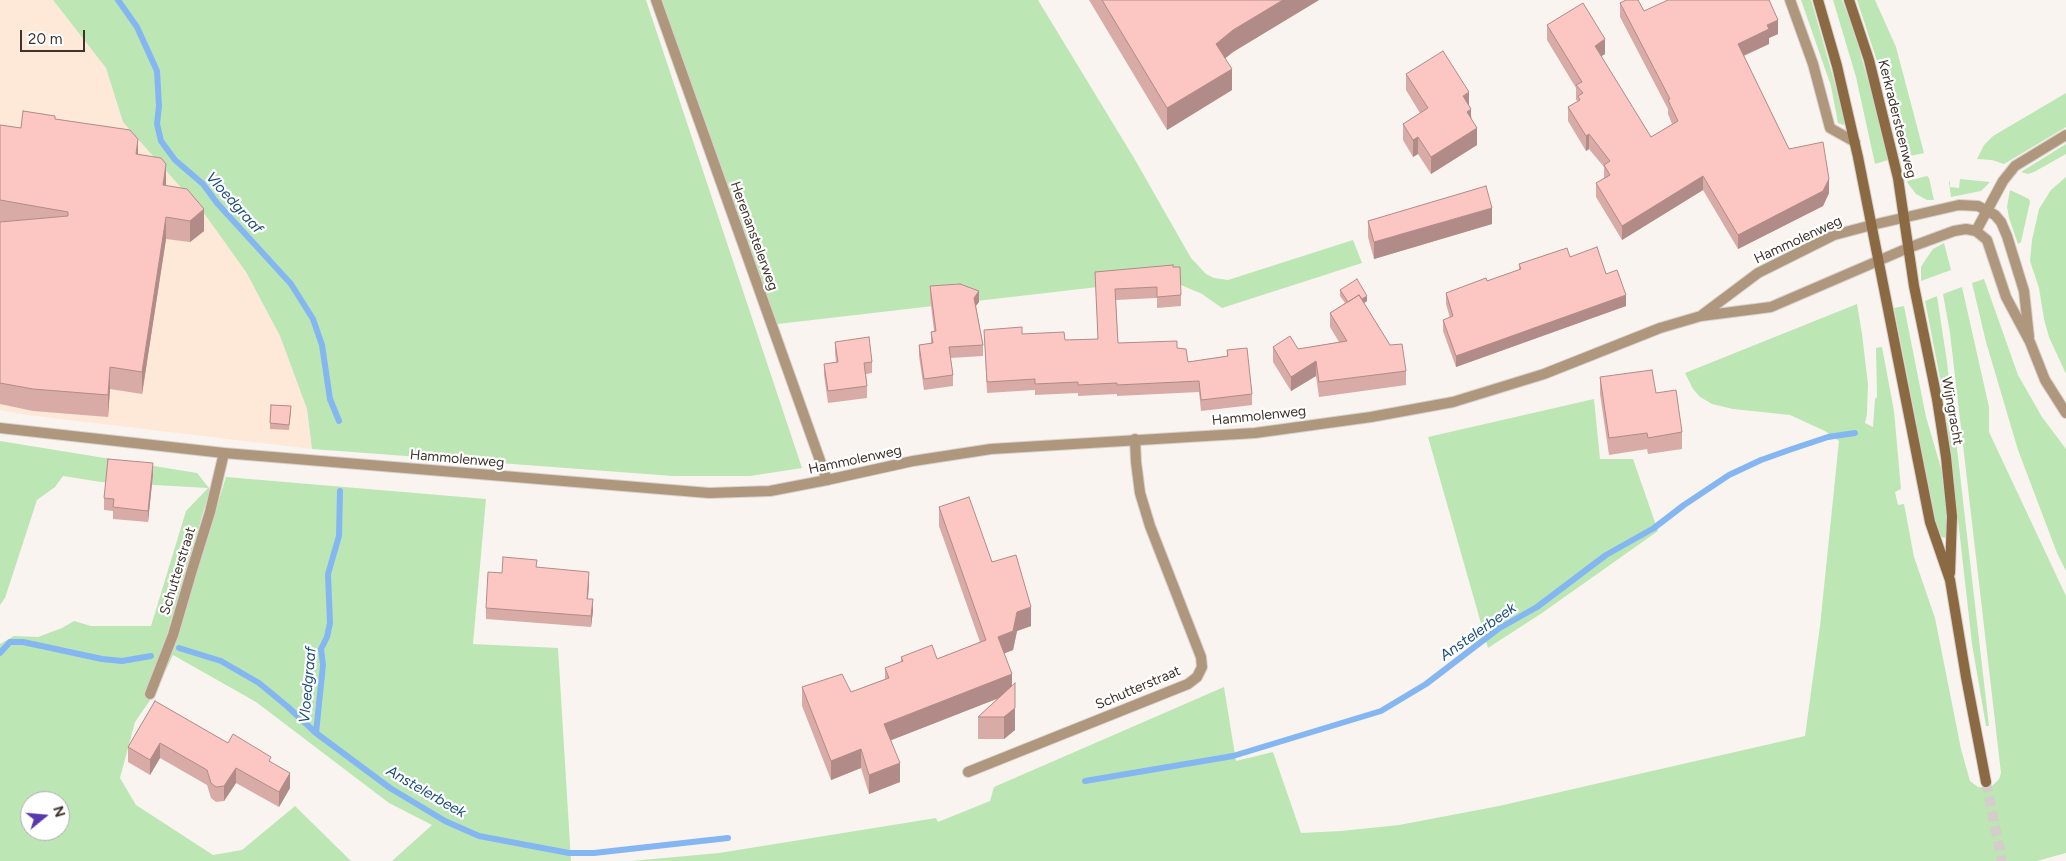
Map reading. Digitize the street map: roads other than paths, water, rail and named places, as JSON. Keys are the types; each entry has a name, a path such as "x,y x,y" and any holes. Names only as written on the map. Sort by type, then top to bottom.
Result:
{"main road":[{"path":"1818,0 1837,66 1855,142 1878,260"},
{"name":"Kerkradersteenweg","path":"1849,0 1869,60 1885,120 1898,178 1908,248"},
{"name":"Wijngracht","path":"1908,248 1946,457 1952,516 1950,580"},
{"name":"Wijngracht","path":"1878,260 1930,522 1950,580 1986,782"}],"street":[{"name":"Herenanstelerweg","path":"656,0 827,480"},
{"path":"1790,0 1815,71 1830,128 1855,142"},
{"path":"2066,135 2015,166 2003,181 1976,231 1987,240 2006,297 2030,342 2045,380 2066,413"},
{"name":"Hammolenweg","path":"1701,316 1758,273 1834,235 1872,224 1959,205 1978,206 1987,209"},
{"path":"1987,209 2001,222 2012,251 2024,291 2030,342"},
{"name":"Hammolenweg","path":"0,428 224,453 709,493 770,491 913,461 991,449 1255,433 1371,417 1453,402 1544,374 1660,328 1701,316 1771,307 1908,248 1954,231 1966,229 1976,231"},
{"name":"Schutterstraat","path":"968,772 1180,687 1197,677 1202,667 1201,657 1150,526 1140,493 1136,462 1136,439"},
{"name":"Schutterstraat","path":"150,694 190,579 210,512 224,453"}],"waterway":[{"name":"Vloedgraaf","path":"118,0 137,27 157,71 159,106 157,124 161,141 175,160 203,184 217,203 291,284 313,319 322,345 330,399 339,421"},
{"name":"Anstelerbeek","path":"1085,781 1233,756 1381,711 1426,684 1498,629 1537,607 1606,555 1654,528 1729,475 1761,460 1792,449 1828,437 1855,433"},
{"name":"Vloedgraaf","path":"316,733 323,665 321,649 327,637 330,623 328,574 339,536 340,491"},
{"name":"Anstelerbeek","path":"0,653 10,642 23,642 102,659 122,661 151,656"},
{"name":"Anstelerbeek","path":"179,648 221,661 259,683 316,733 390,788 445,821 479,836 569,853 594,853 728,838"}],"tunnel":[{"path":"1986,782 2002,861"}]}
